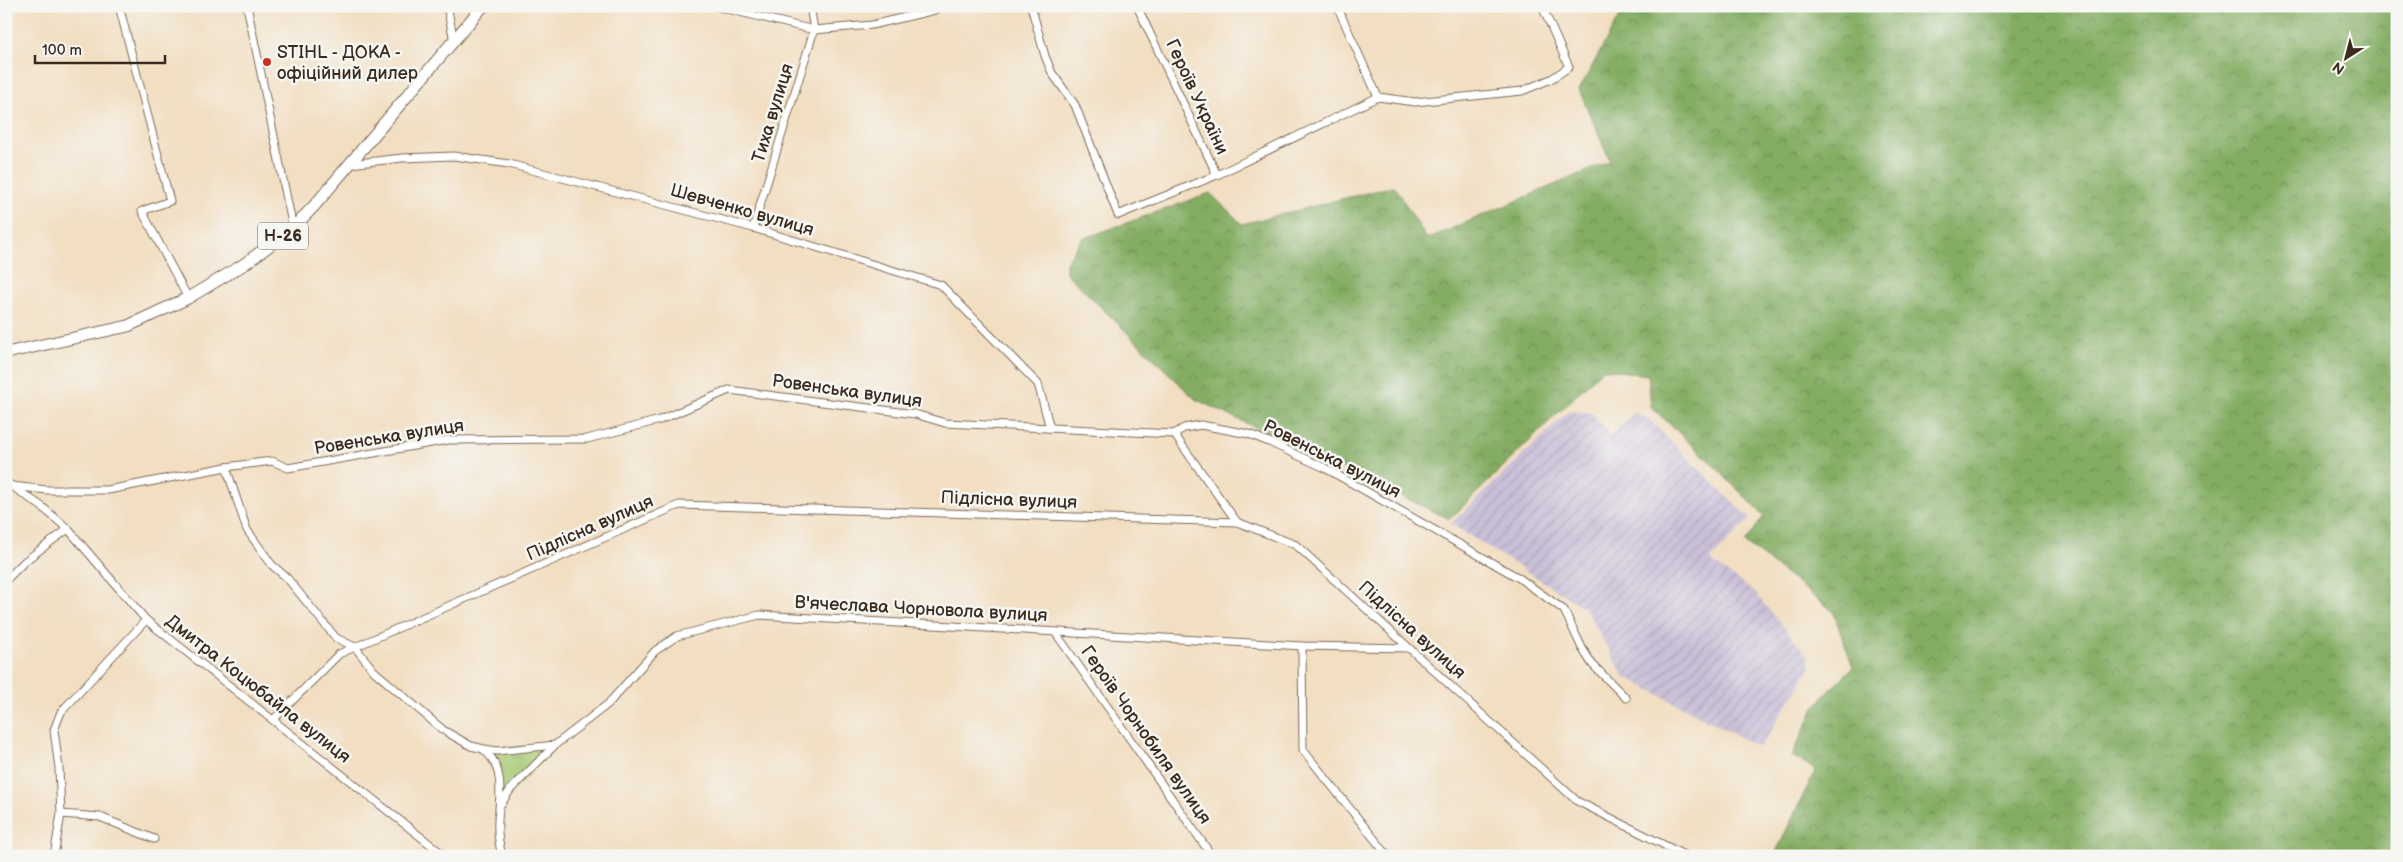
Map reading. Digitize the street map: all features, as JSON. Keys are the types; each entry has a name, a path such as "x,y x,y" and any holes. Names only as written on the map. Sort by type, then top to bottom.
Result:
{"main road":[{"name":"Н-26","path":"6,353 128,326 188,298 243,265 293,228 350,164 483,6"}],"street":[{"path":"120,6 170,201 142,211 188,298"},
{"path":"247,6 293,228"},
{"path":"446,6 454,41"},
{"path":"715,6 814,30 872,24 935,10"},
{"name":"Тиха вулиця","path":"753,228 814,30 810,6"},
{"path":"1031,6 1044,56 1052,73 1076,105 1118,215 1217,174 1378,97 1415,102 1522,91 1551,79 1569,67 1542,6"},
{"name":"Героїв України","path":"1137,6 1217,174"},
{"path":"1337,6 1378,97"},
{"name":"Шевченко вулиця","path":"350,164 402,158 454,156 509,164 753,228 940,285 1038,384 1050,428"},
{"name":"Ровенська вулиця","path":"9,484 47,490 108,490 226,467 272,461 288,468 448,440 587,439 660,420 729,390 915,414 945,423 1174,434 1184,428 1201,424 1249,434 1325,468 1519,578 1564,610 1582,648 1592,664 1626,698"},
{"path":"1174,434 1237,522"},
{"path":"226,467 247,530 272,565 287,578 336,638 355,647 374,671 443,730 471,746 497,751 555,744"},
{"name":"Дмитра Коцюбайла вулиця","path":"9,484 41,506 68,529 146,620 445,856"},
{"name":"Підлісна вулиця","path":"272,720 338,654 679,505 1237,522 1296,545 1577,801 1686,856"},
{"path":"6,580 25,561 68,529"},
{"name":"В'ячеслава Чорновола вулиця","path":"501,804 511,789 555,744 608,704 655,652 677,636 759,615 1302,646 1410,648"},
{"path":"54,856 60,814 59,768 54,730 56,721 61,712 146,620"},
{"name":"Героїв Чорнобиля вулиця","path":"1055,632 1212,856"},
{"path":"1302,646 1303,750 1388,856"},
{"path":"484,749 496,764 501,804 498,821 498,843 502,856"},
{"path":"60,814 100,817 154,839"}],"shaded area":[{"path":"1569,411 1592,413 1611,436 1634,413 1648,419 1750,519 1710,560 1754,592 1808,656 1811,667 1760,748 1624,676 1585,608 1451,524"}],"green space":[{"path":"1625,6 2397,6 2397,856 1774,856 1816,769 1792,756 1815,706 1853,667 1833,611 1745,543 1764,516 1705,457 1651,407 1648,375 1603,369 1450,519 1195,399 1066,273 1066,262 1082,239 1210,193 1242,224 1394,186 1427,239 1610,161 1579,90"},
{"path":"555,745 501,804 500,781 484,749"}],"place":[{"name":"STIHL - ДОКА - офіційний дилер","path":"267,62"}]}
